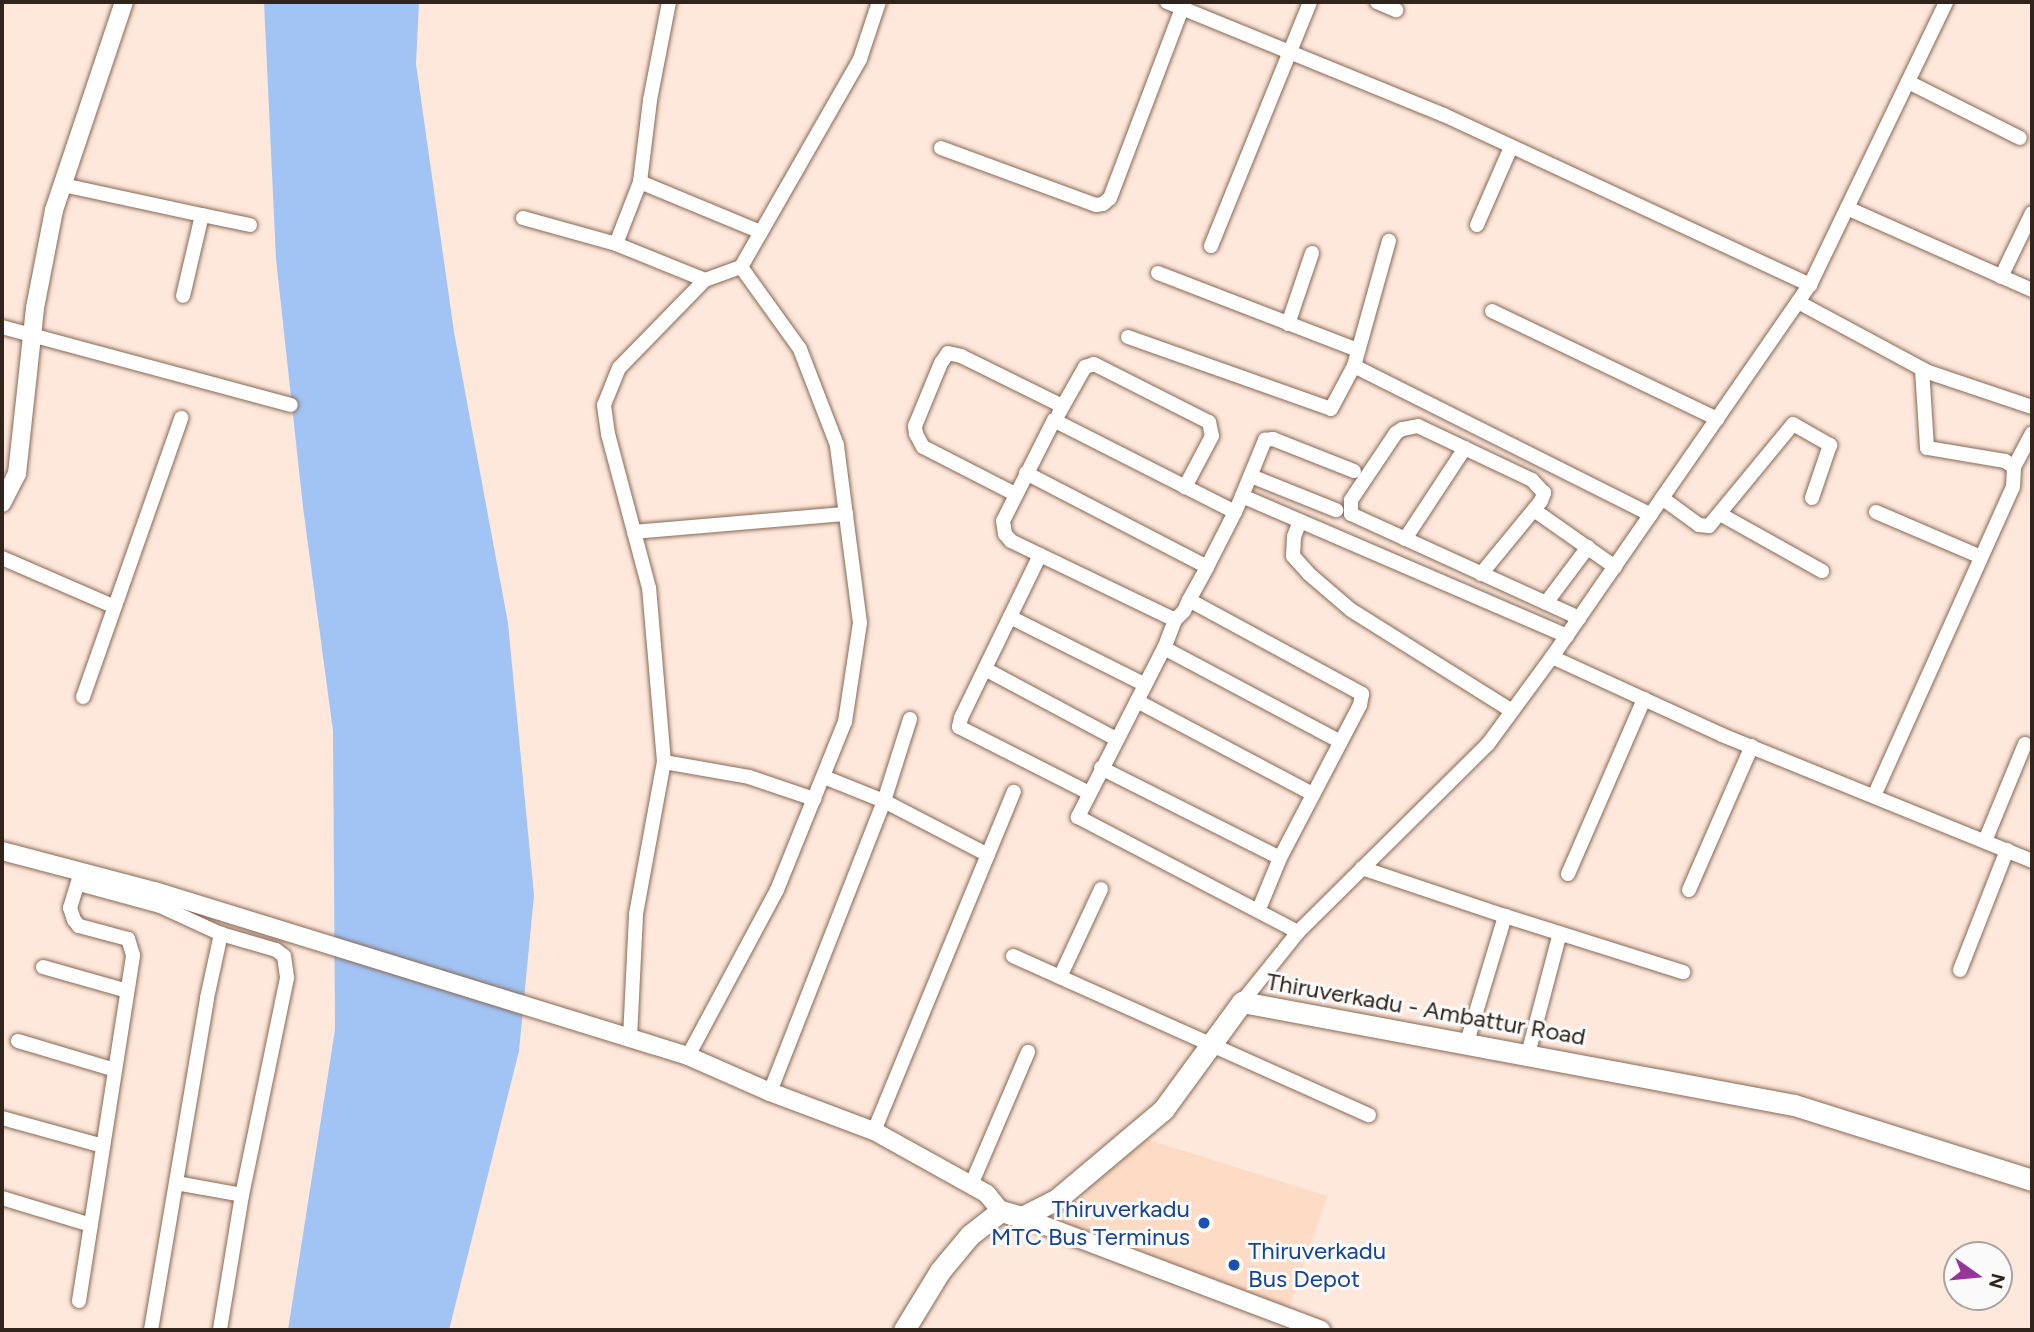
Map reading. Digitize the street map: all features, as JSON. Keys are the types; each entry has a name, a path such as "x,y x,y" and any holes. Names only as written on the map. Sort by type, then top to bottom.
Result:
{"main road":[{"name":"Thiruverkadu - Ambattur Road","path":"1023,1217 1056,1200 1163,1110 1242,1002 1794,1105 2032,1180"},
{"path":"904,1330 940,1271 971,1235 1001,1211 1023,1217"}],"street":[{"path":"2,503 17,474 32,334 54,210 124,2"},
{"path":"616,244 640,182 650,100 669,2"},
{"path":"630,1038 636,914 664,762 649,588 608,434 604,405 619,368 705,280 741,267 860,58 879,2"},
{"path":"1167,2 1511,147 1810,285"},
{"path":"1211,246 1310,2"},
{"path":"1377,2 1396,10"},
{"path":"1242,1002 1298,932 1488,744 1567,636 1810,285 1946,2"},
{"path":"941,148 1096,205 1104,204 1110,198 1182,8"},
{"path":"1908,82 2020,138"},
{"path":"1477,225 1511,147"},
{"path":"640,182 761,232"},
{"path":"63,184 250,225"},
{"path":"1847,208 2032,290"},
{"path":"2001,277 2032,213"},
{"path":"183,296 202,215"},
{"path":"523,218 616,244 705,280"},
{"path":"1128,337 1331,409 1354,366 1389,241"},
{"path":"1288,324 1311,253"},
{"path":"688,1056 777,890 824,777 845,722 860,623 836,445 800,349 741,267"},
{"path":"1158,273 1358,350"},
{"path":"1798,302 1922,369 2032,407"},
{"path":"1492,311 1717,419"},
{"path":"2,327 291,405"},
{"path":"1015,494 923,447 915,426 942,363 948,353 961,356 1062,406"},
{"path":"1175,620 1011,541 1004,534 1003,521 1084,367 1094,364 1209,422 1212,436 1185,487"},
{"path":"1354,366 1651,515"},
{"path":"1922,369 1927,448 1996,458 2014,467"},
{"path":"83,697 181,418"},
{"path":"1054,420 1235,512"},
{"path":"1662,498 1702,527 1709,526 1791,424 1830,444 1812,498"},
{"path":"1481,574 1534,510 1544,493 1539,485 1418,426 1402,429 1396,433 1351,500 1351,514 1481,574 1579,618"},
{"path":"1874,796 2008,503 2013,487 2014,467 2032,433"},
{"path":"1298,932 1259,909 1078,817 1164,648 1175,620 1189,600 1235,512 1265,440 1273,439 1354,471"},
{"path":"1405,539 1465,448"},
{"path":"1026,473 1207,567"},
{"path":"1251,476 1336,510"},
{"path":"1242,496 1567,636"},
{"path":"1534,510 1615,567"},
{"path":"1876,512 1981,557"},
{"path":"634,532 846,514"},
{"path":"1720,514 1822,571"},
{"path":"1300,521 1294,537 1293,556 1309,574 1351,610 1512,711"},
{"path":"1546,603 1588,547"},
{"path":"1040,555 960,727 1089,793"},
{"path":"2,558 113,606"},
{"path":"1189,600 1362,694 1360,705 1280,858 1259,909"},
{"path":"1010,617 1144,684"},
{"path":"1164,648 1341,742"},
{"path":"1552,657 1752,747 2032,861"},
{"path":"985,669 1116,739"},
{"path":"1567,874 1644,699"},
{"path":"1137,701 1313,794"},
{"path":"770,1092 884,801 910,719"},
{"path":"1985,841 2025,744"},
{"path":"1689,890 1752,747"},
{"path":"664,762 749,777 814,799"},
{"path":"1101,768 1280,858"},
{"path":"824,777 884,801 988,855"},
{"path":"874,1131 1014,792"},
{"path":"1960,970 2007,850"},
{"path":"2,851 81,875 155,891 688,1056 770,1092 874,1131 987,1194 1001,1211"},
{"path":"1363,868 1683,972"},
{"path":"81,875 83,885 160,906 222,934 276,950 284,956 287,978 242,1195 220,1330"},
{"path":"79,1301 133,955 130,941 121,936 79,926 74,920 70,908 81,875"},
{"path":"1060,977 1101,889"},
{"path":"1467,1042 1505,916"},
{"path":"1528,1054 1560,933"},
{"path":"151,1330 207,998 222,934"},
{"path":"1013,956 1369,1115"},
{"path":"43,967 127,991"},
{"path":"18,1041 115,1070"},
{"path":"971,1185 1028,1052"},
{"path":"2,1118 103,1146"},
{"path":"176,1184 242,1195"},
{"path":"2,1198 91,1225"},
{"path":"1023,1217 1321,1330"}],"shaded area":[{"name":"Thiruverkadu Bus Depot","path":"1140,1137 1327,1196 1289,1309 1042,1221"}],"water":[{"path":"264,2 419,2 416,64 454,332 508,623 534,895 519,1051 449,1330 288,1330 335,1030 333,731 303,507 276,259"}],"place":[{"name":"Thiruverkadu MTC Bus Terminus","path":"1204,1223"},
{"name":"Thiruverkadu Bus Depot","path":"1234,1265"}]}
